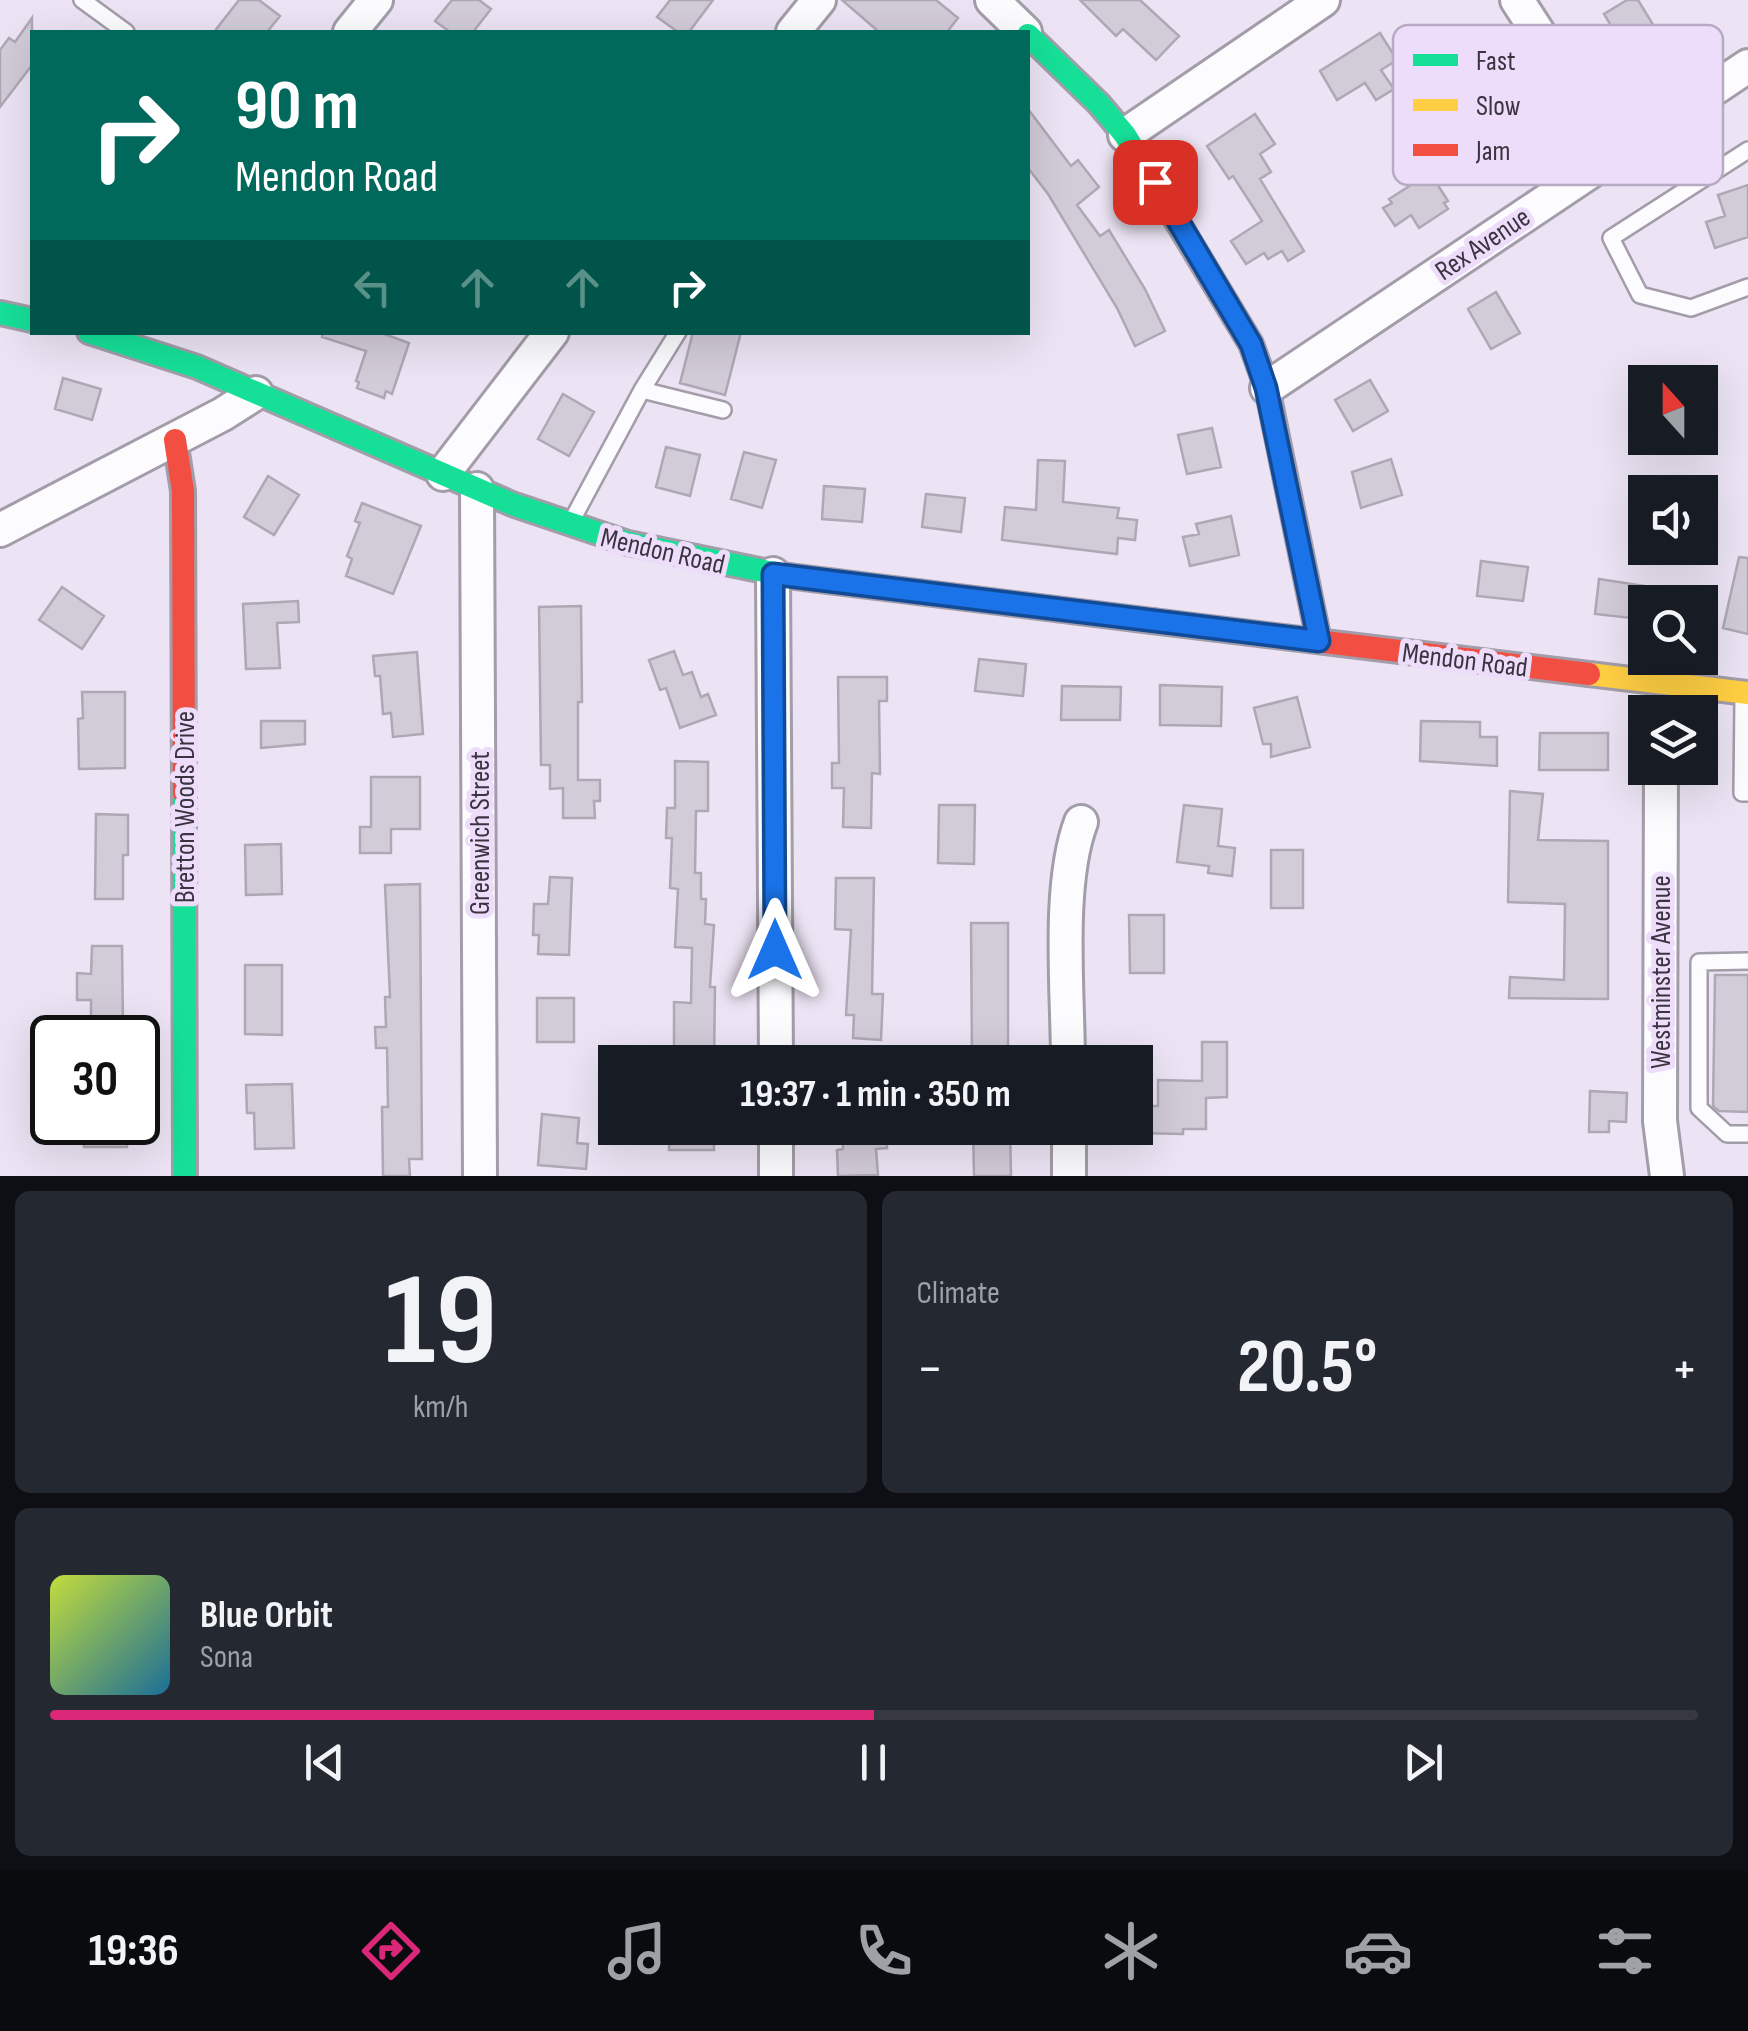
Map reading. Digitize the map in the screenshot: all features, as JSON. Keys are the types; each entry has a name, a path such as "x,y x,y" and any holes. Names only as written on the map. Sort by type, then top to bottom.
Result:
{"street":[{"path":"352,30 376,0"},
{"path":"794,30 819,0"},
{"path":"992,0 1022,30"},
{"path":"1126,135 1323,0"},
{"path":"1517,0 1533,25"},
{"path":"1030,38 1126,135 1251,344 1266,388 1319,641"},
{"name":"Rex Avenue","path":"1723,83 1748,66"},
{"name":"Rex Avenue","path":"1266,388 1570,185"},
{"path":"0,314 30,320"},
{"name":"Mendon Road","path":"110,335 178,360 569,526 678,555 773,574 1319,641 1643,695"},
{"path":"443,474 550,335"},
{"path":"0,530 175,440 256,393"},
{"name":"Bretton Woods Drive","path":"175,440 184,491 185,1176"},
{"name":"Greenwich Street","path":"477,489 480,1176"},
{"path":"773,574 776,1045"},
{"name":"Mendon Road","path":"1712,695 1746,693"},
{"name":"Westminster Avenue","path":"1661,785 1660,1122 1667,1176"},
{"path":"1068,1045 1068,886 1072,850 1081,822"},
{"path":"776,1145 776,1176"},
{"path":"1069,1145 1069,1176"}],"lane":[{"path":"82,0 123,30"},
{"path":"1723,166 1748,150"},
{"path":"1694,185 1611,238 1640,296 1691,308 1748,287"},
{"path":"569,526 676,335"},
{"path":"642,390 723,410"},
{"path":"1746,693 1742,793 1748,794"},
{"path":"1748,962 1700,962 1699,1108 1727,1134 1748,1134"}],"building":[{"path":"239,0 259,0 280,16 269,30 216,30"},
{"path":"452,0 479,0 491,9 475,30 447,30 435,21"},
{"path":"670,0 713,0 690,30 675,30 657,17"},
{"path":"842,0 936,0 958,18 949,30 877,30"},
{"path":"1080,0 1140,0 1179,36 1156,60 1123,29 1116,36"},
{"path":"1627,0 1638,0 1653,25 1611,25 1604,14"},
{"path":"32,18 30,68 0,107 0,50 9,38 15,42"},
{"path":"1380,33 1393,54 1393,62 1381,70 1393,90 1376,100 1365,83 1337,100 1320,71"},
{"path":"1030,112 1071,166 1078,160 1099,187 1077,205 1100,236 1109,230 1165,331 1135,346 1117,308 1030,171"},
{"path":"1255,114 1275,144 1260,154 1271,172 1260,179 1304,251 1288,261 1282,251 1268,259 1264,253 1246,264 1231,241 1262,221 1233,176 1229,179 1207,146"},
{"path":"1411,185 1438,185 1448,201 1444,203 1448,209 1419,228 1411,215 1395,226 1383,208 1392,203 1389,199"},
{"path":"1748,185 1748,237 1715,248 1706,222 1725,216 1718,195"},
{"path":"1496,292 1520,333 1491,349 1468,309"},
{"path":"387,335 409,343 392,394 386,391 384,398 357,388 366,351 322,337"},
{"path":"692,335 740,335 725,395 680,383"},
{"path":"63,378 101,389 92,420 55,409"},
{"path":"1370,380 1388,411 1353,431 1335,400"},
{"path":"563,394 594,412 569,456 538,439"},
{"path":"1212,428 1221,467 1187,474 1178,435"},
{"path":"666,447 700,455 690,496 656,487"},
{"path":"744,452 776,460 762,508 731,499"},
{"path":"1391,459 1402,495 1361,508 1352,472"},
{"path":"1038,460 1065,461 1063,502 1119,508 1117,518 1137,520 1135,540 1118,538 1117,554 1002,540 1005,507 1036,510"},
{"path":"268,476 299,495 274,535 244,517"},
{"path":"824,486 865,489 862,522 822,519"},
{"path":"926,494 965,498 961,532 922,527"},
{"path":"362,503 421,526 393,594 346,576 352,559 347,556 360,523 355,521"},
{"path":"1231,516 1239,555 1190,566 1183,537 1199,534 1196,524"},
{"path":"1739,557 1748,558 1748,634 1723,628"},
{"path":"1481,561 1528,567 1523,601 1477,596"},
{"path":"1599,579 1638,585 1628,585 1628,618 1595,614"},
{"path":"62,587 104,616 82,649 39,620"},
{"path":"298,601 299,622 277,623 280,668 246,669 243,604"},
{"path":"581,606 578,780 600,780 600,801 594,801 595,818 563,818 563,788 550,789 550,765 541,765 539,607"},
{"path":"674,651 683,675 692,672 701,697 708,694 716,715 680,728 666,688 660,690 649,660"},
{"path":"417,652 423,734 393,737 391,713 383,714 380,676 375,676 373,656"},
{"path":"979,659 1026,664 1023,696 975,691"},
{"path":"838,677 887,677 887,701 879,701 880,774 872,773 871,828 843,827 844,788 832,788 832,763 839,763"},
{"path":"1160,685 1222,687 1221,726 1160,725"},
{"path":"1062,686 1121,687 1120,720 1061,720"},
{"path":"82,692 125,692 125,768 79,769"},
{"path":"1297,697 1310,747 1271,757 1271,744 1263,744 1254,708"},
{"path":"261,721 305,721 305,744 261,748"},
{"path":"1421,721 1480,722 1480,737 1497,737 1497,766 1420,761"},
{"path":"1540,733 1608,733 1608,770 1539,770"},
{"path":"675,761 708,762 708,811 696,811 695,873 701,873 705,924 714,925 710,987 715,987 714,1045 674,1045 674,1002 691,1003 692,948 675,947 678,889 670,888 672,838 666,838 667,808 675,808"},
{"path":"371,777 420,777 420,829 391,829 391,853 360,853 360,827 371,827"},
{"path":"1510,791 1543,794 1538,840 1608,841 1608,999 1509,998 1510,977 1564,980 1565,904 1508,902"},
{"path":"939,805 975,805 974,864 938,863"},
{"path":"1184,805 1222,809 1218,846 1235,848 1232,876 1208,873 1209,866 1177,862"},
{"path":"96,814 128,815 123,899 95,899"},
{"path":"281,844 282,894 246,895 245,845"},
{"path":"1271,850 1303,850 1303,908 1271,908"},
{"path":"550,877 572,878 569,955 538,954 539,935 533,935 534,904 548,904"},
{"path":"836,878 874,878 872,994 883,994 881,1040 853,1038 854,1015 846,1015 851,930 835,929"},
{"path":"420,884 422,1159 409,1159 410,1176 383,1176 382,1107 388,1107 387,1048 376,1048 375,1027 386,1027 385,997 390,997 385,885"},
{"path":"1129,915 1164,915 1164,973 1130,973"},
{"path":"971,923 1008,923 1008,1045 972,1045"},
{"path":"92,946 122,946 123,1015 91,1015 91,1000 77,1000 77,973 91,974"},
{"path":"245,965 282,965 282,1035 245,1034"},
{"path":"1715,975 1748,975 1748,1112 1719,1111 1713,1106"},
{"path":"537,998 574,998 574,1042 537,1042"},
{"path":"1202,1042 1227,1042 1227,1097 1206,1098 1206,1129 1183,1129 1183,1134 1153,1133 1158,1080 1202,1081"},
{"path":"292,1084 294,1148 255,1149 254,1113 247,1113 246,1085"},
{"path":"1590,1091 1627,1093 1626,1122 1609,1121 1609,1132 1589,1132"},
{"path":"542,1114 579,1118 577,1143 588,1144 586,1169 538,1165"},
{"path":"84,1145 127,1145 127,1147"},
{"path":"669,1145 714,1145 714,1150 669,1150"},
{"path":"843,1145 887,1145 876,1149 878,1175 838,1176 837,1150 843,1149"},
{"path":"973,1145 1010,1145 1011,1176 974,1176"}],"traffic: fast":[{"path":"1030,37 1125,135 1251,344 1267,388 1319,641"},
{"path":"0,313 30,320"},
{"path":"98,335 197,367 512,504 628,543 788,576 1152,621"},
{"path":"184,793 185,1176"}],"traffic: slow":[{"path":"1589,674 1748,693"}],"traffic: jam":[{"path":"175,440 183,491 184,793"},
{"path":"1152,621 1589,674"}],"route":[{"path":"775,950 773,574 1319,641 1259,366 1251,344 1155,182"}]}
